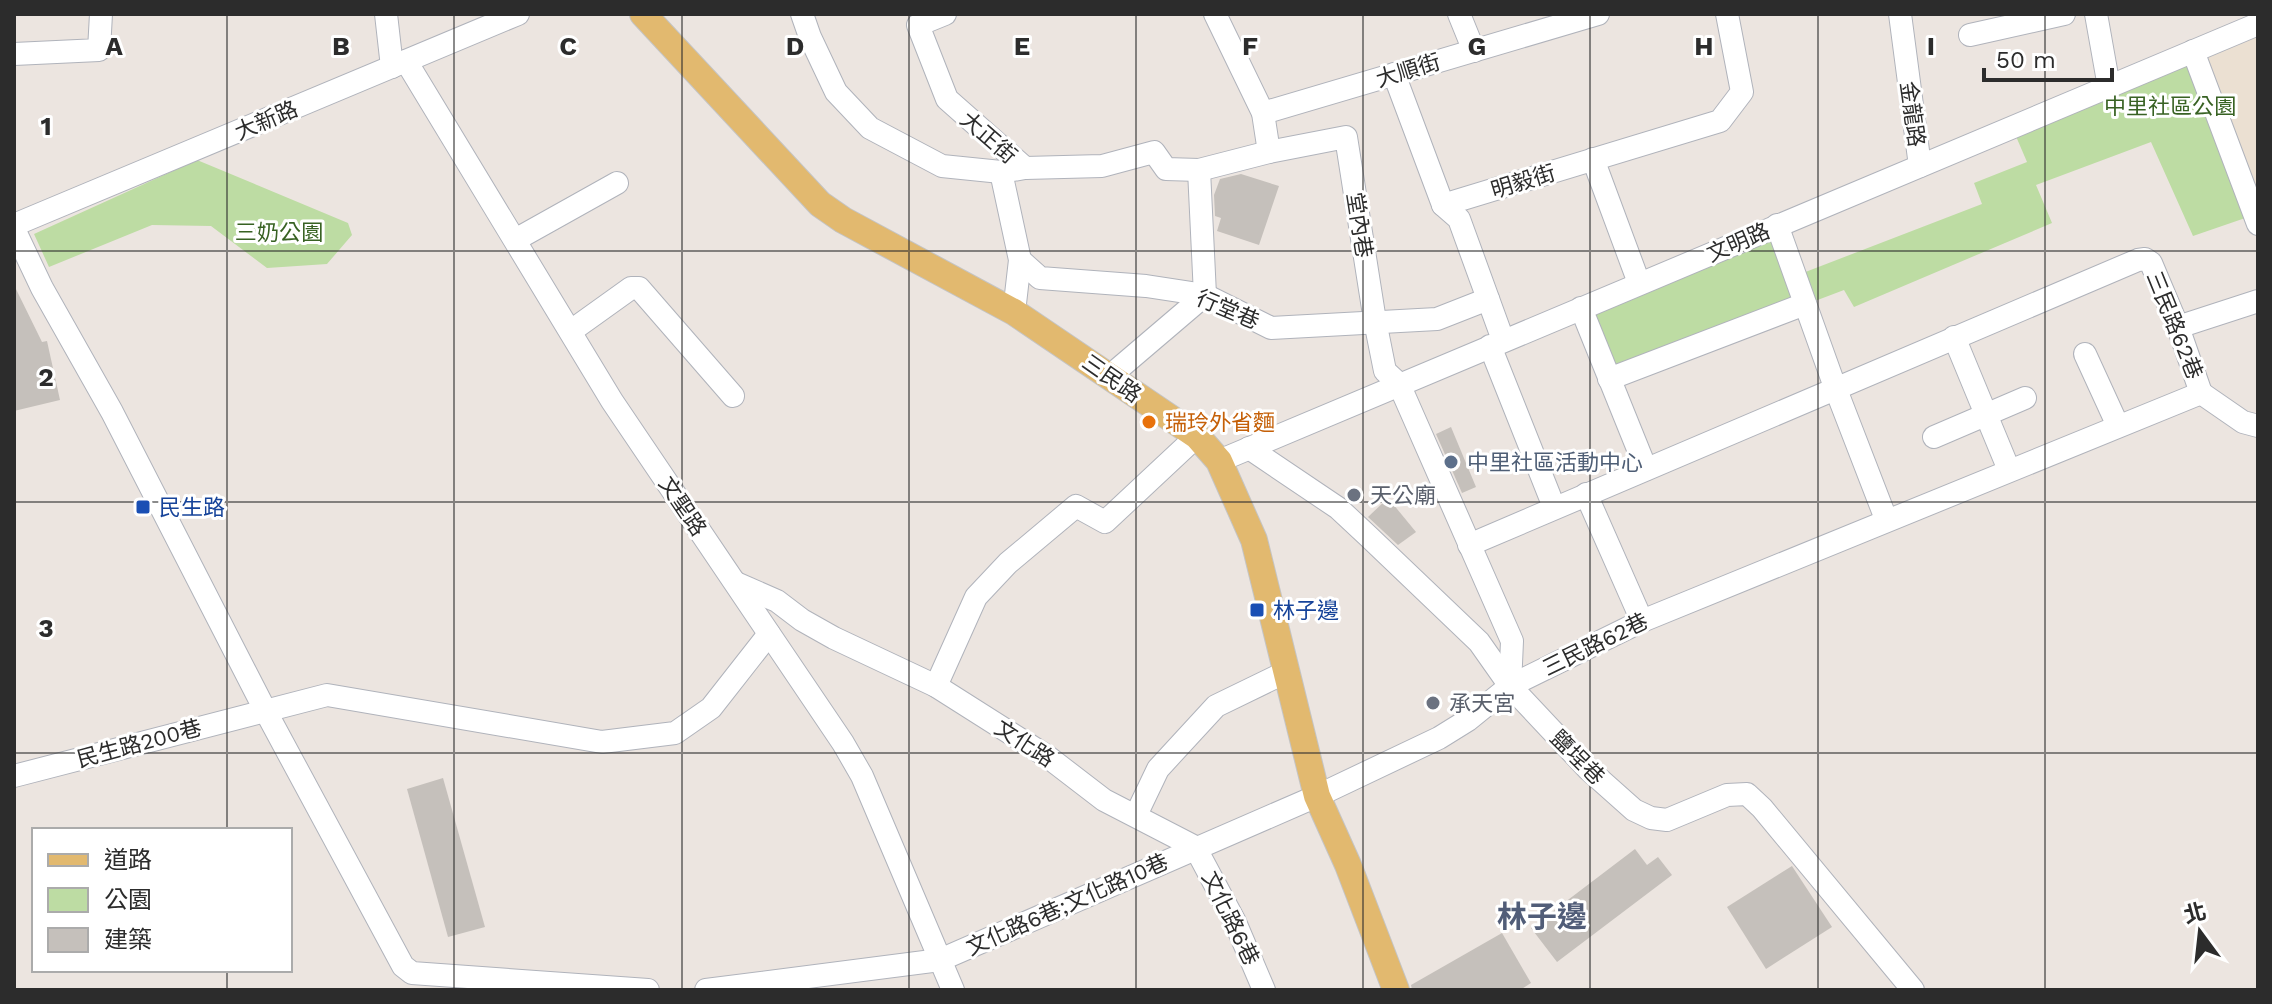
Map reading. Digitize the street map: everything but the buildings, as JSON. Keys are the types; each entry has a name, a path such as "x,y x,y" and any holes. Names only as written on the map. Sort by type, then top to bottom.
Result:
{"main road":[{"name":"三民路","path":"643,14 820,204 843,220 1014,312 1197,436 1219,461 1254,540 1317,796 1348,865 1396,990"}],"street":[{"path":"14,54 99,50 101,14"},
{"path":"386,14 399,64"},
{"name":"大新路","path":"14,227 518,14"},
{"path":"802,14 836,92 870,128 942,166 1001,172"},
{"name":"大正街","path":"945,14 918,25 947,99 1025,168"},
{"path":"1025,168 1102,166 1154,152 1166,169 1199,170 1269,152 1263,113 1215,14"},
{"path":"1459,14 1474,51"},
{"name":"大順街","path":"1263,113 1598,14"},
{"name":"明毅街","path":"1443,205 1720,121 1742,92 1727,14"},
{"name":"金龍路","path":"1900,14 1920,166"},
{"path":"1970,35 2064,14"},
{"path":"2096,14 2109,87"},
{"name":"文明路","path":"1219,461 2258,24"},
{"path":"2193,51 2258,224"},
{"name":"文聖路","path":"399,64 515,240 612,401 843,743 862,776 940,960"},
{"path":"1394,74 1443,205 1459,219 1488,299 1496,343 1554,507"},
{"name":"堂內巷","path":"1269,152 1346,137 1385,371 1399,384 1512,641 1510,686"},
{"path":"1593,159 1639,283"},
{"name":"大正街","path":"1014,312 1020,260 1001,172 1025,168"},
{"path":"1110,376 1205,295 1199,170"},
{"path":"515,240 617,183"},
{"path":"1777,225 1886,519"},
{"path":"14,227 42,288 112,412 265,710 403,966 412,973 648,990"},
{"name":"三民路62巷","path":"1317,796 1439,738 1468,720 1510,686 1642,621 2201,393 2151,263 2145,259 2138,260 1469,545"},
{"name":"行堂巷","path":"1020,260 1040,278 1146,286 1205,295 1271,328 1437,319 1488,299"},
{"path":"571,331 635,286 733,396"},
{"path":"2178,327 2258,301"},
{"path":"1609,379 1805,304"},
{"path":"1581,308 1646,469"},
{"path":"1954,337 2009,470"},
{"path":"2085,354 2118,426"},
{"path":"2201,393 2243,422 2258,426"},
{"path":"1934,437 2025,398"},
{"path":"936,686 976,597 1008,563 1076,506 1105,522 1197,436"},
{"name":"鹽埕巷","path":"1249,448 1338,508 1479,642 1510,686 1588,769 1634,810 1651,818 1667,820 1727,795 1747,794 1913,990"},
{"path":"1586,494 1642,621"},
{"name":"文化路","path":"735,583 777,601 834,638 936,686 1048,757 1104,800 1195,847"},
{"name":"民生路200巷","path":"14,776 327,695 602,742 675,733 711,708 769,634"},
{"path":"1136,815 1158,769 1216,706 1286,672"},
{"path":"1195,847 1317,796"},
{"name":"文化路6巷;文化路10巷","path":"940,960 1195,847"},
{"name":"文化路6巷","path":"1195,847 1235,922 1264,990"},
{"path":"706,990 940,960 953,990"}],"shaded area":[{"path":"2258,34 2258,200 2204,57"}],"green space":[{"name":"中里社區公園","path":"2193,51 2254,215 2193,236 2151,142 2036,185 2052,223 1854,307 1844,290 1609,379 1581,308 1777,225 1795,276 1982,204 1974,183 2027,162 2012,127"},
{"name":"三奶公園","path":"197,160 348,223 352,235 327,264 267,268 211,226 152,225 49,267 34,234"}],"place":[{"name":"瑞玲外省麵","path":"1149,422"},
{"name":"中里社區活動中心","path":"1451,462"},
{"name":"天公廟","path":"1354,495"},
{"name":"民生路","path":"143,507"},
{"name":"林子邊","path":"1257,610"},
{"name":"承天宮","path":"1433,703"}],"district":[{"name":"林子邊","path":"1542,917"}]}
